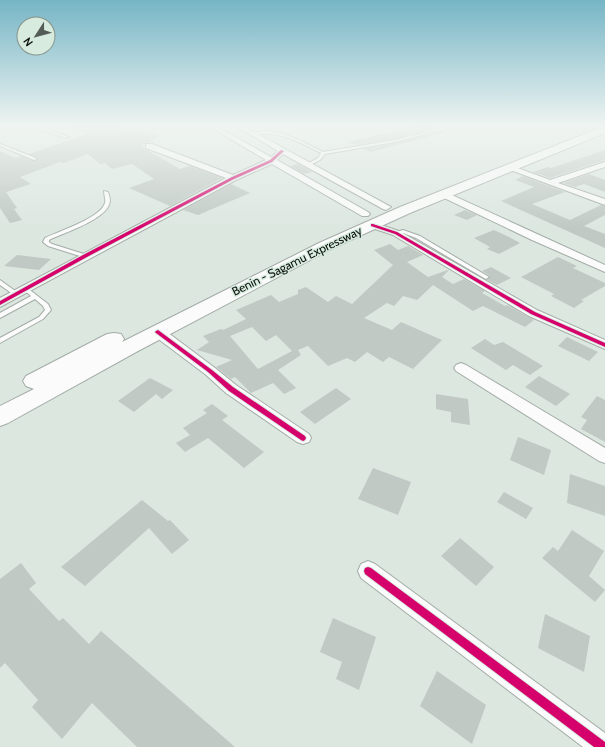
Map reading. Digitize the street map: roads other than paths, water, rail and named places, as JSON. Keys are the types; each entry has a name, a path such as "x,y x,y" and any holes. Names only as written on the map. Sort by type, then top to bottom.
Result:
{"highway":[{"path":"6,396 78,357 265,262 369,219 386,207 511,160"},
{"name":"Benin - Sagamu Expressway","path":"0,417 158,332 325,246 369,219 444,194 529,160"}],"street":[{"path":"190,160 237,176"},
{"path":"272,160 334,196 369,219 533,312 605,345"},
{"path":"0,303 85,256 256,166 275,160"},
{"path":"298,160 386,207"},
{"path":"552,182 605,164"},
{"path":"509,168 605,202"},
{"path":"334,196 354,189"},
{"path":"444,194 605,269"},
{"path":"158,332 210,371 231,389 303,438"},
{"path":"461,368 605,456"},
{"path":"368,571 603,747"}],"lane":[{"path":"308,165 318,160"},
{"path":"85,256 50,245 46,242 47,239 57,233 97,216 104,211 108,203 106,192"},
{"path":"396,233 403,231 418,237 486,277"},
{"path":"0,282 16,294"},
{"path":"0,341 41,318 48,310 46,305 26,289"},
{"path":"0,316 36,296"}]}
